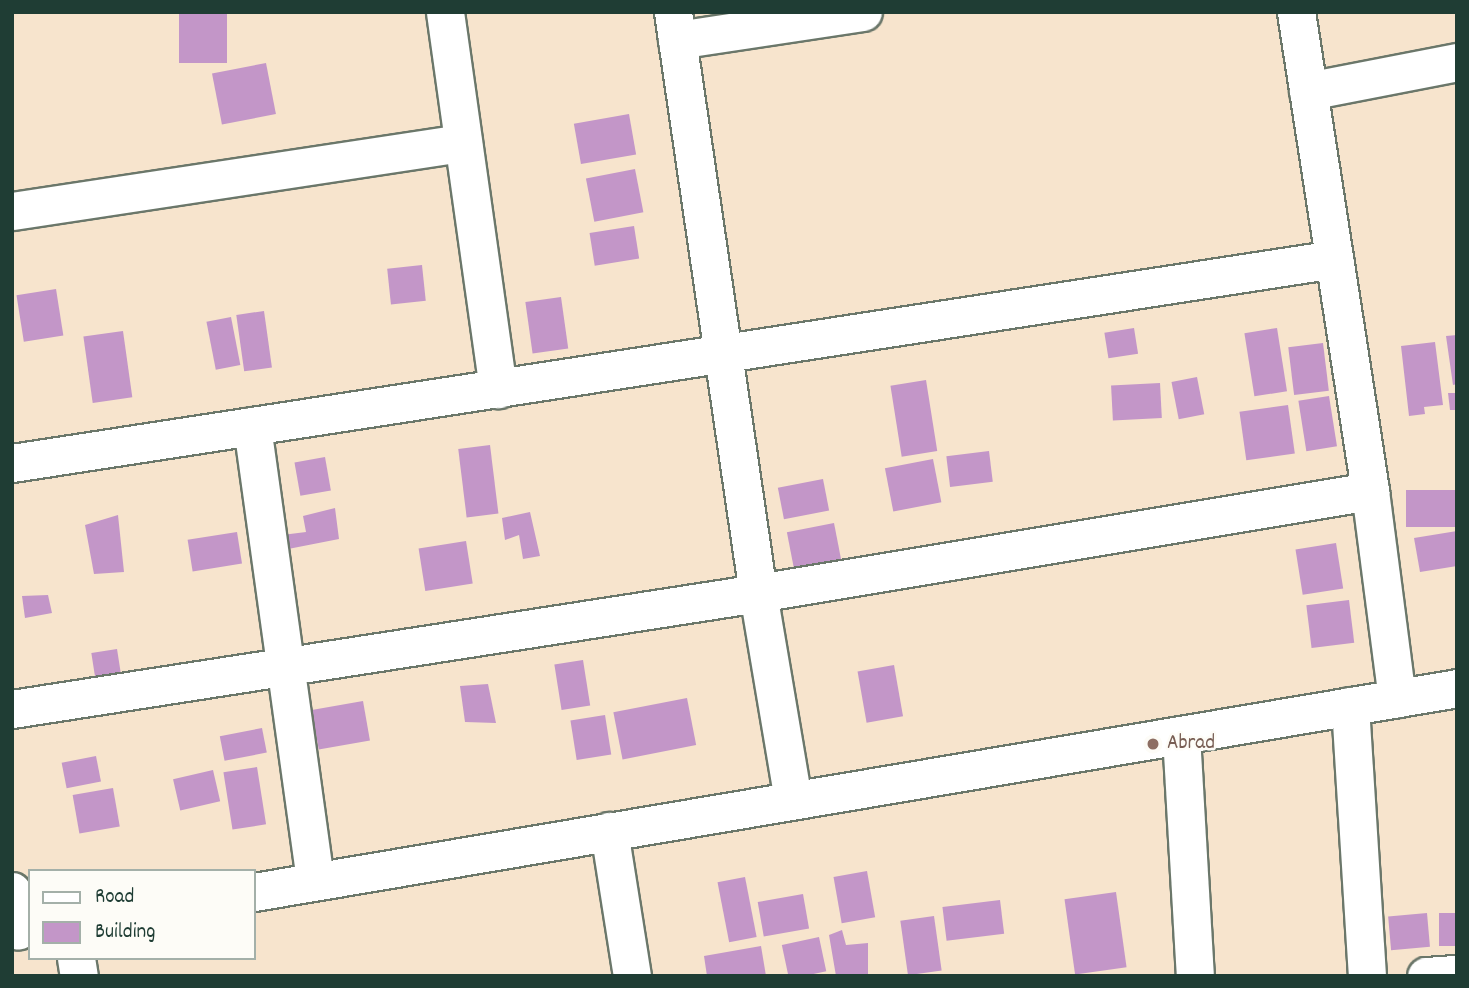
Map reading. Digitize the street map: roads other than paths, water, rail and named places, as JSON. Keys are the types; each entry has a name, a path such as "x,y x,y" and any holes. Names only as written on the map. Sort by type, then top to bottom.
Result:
{"street":[{"path":"445,12 498,389"},
{"path":"793,800 758,593 675,26 863,12"},
{"path":"1296,12 1370,491 1397,698"},
{"path":"1308,91 1457,62"},
{"path":"12,211 463,143"},
{"path":"12,463 1334,259"},
{"path":"252,426 315,881"},
{"path":"12,709 758,593 1370,491"},
{"path":"256,892 1457,688"},
{"path":"1350,706 1367,976"},
{"path":"1181,734 1195,976"},
{"path":"610,831 632,976"},
{"path":"12,891 20,931"},
{"path":"1426,976 1457,974"}],"place":[{"name":"Abrad","path":"1153,744"}]}
